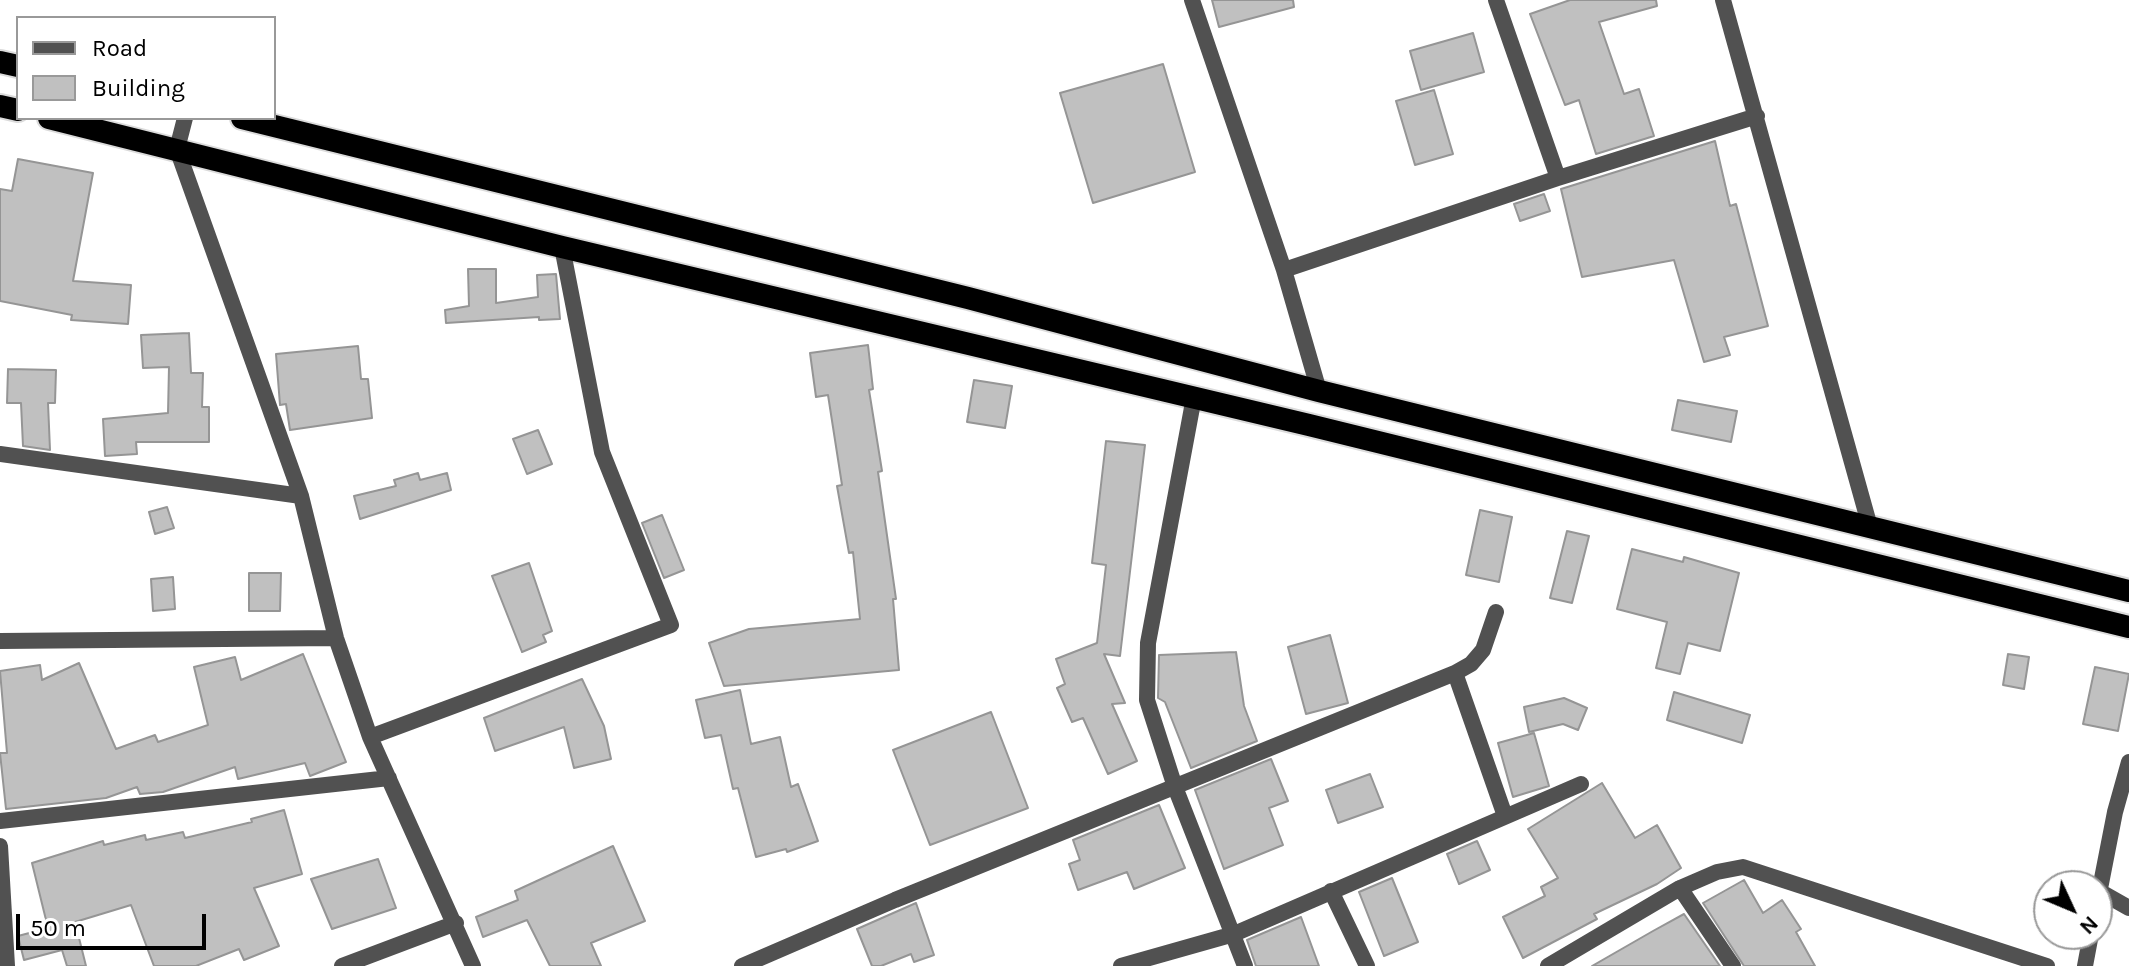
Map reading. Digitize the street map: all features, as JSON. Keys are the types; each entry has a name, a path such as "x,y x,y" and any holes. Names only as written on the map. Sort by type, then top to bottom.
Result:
{"highway":[{"path":"57,120 562,247 1194,397 2129,627"},
{"path":"250,120 968,298 1319,391 2129,591"}],"street":[{"path":"1192,0 1284,270 1319,391"},
{"path":"1496,0 1558,178"},
{"path":"1723,0 1870,527"},
{"path":"1284,270 1558,178 1757,116"},
{"path":"184,120 177,149 301,496 336,638 370,737 473,966"},
{"path":"370,737 671,625 602,452 562,247"},
{"path":"1194,397 1148,643 1145,674 1147,700 1175,787 1245,966"},
{"path":"0,454 301,496"},
{"path":"742,966 1455,673 1471,664 1483,650 1496,612"},
{"path":"0,641 336,638"},
{"path":"1455,673 1505,816"},
{"path":"2106,870 2122,813 2129,762"},
{"path":"0,821 389,778"},
{"path":"1121,966 1234,934 1581,784"},
{"path":"0,846 7,966"},
{"path":"1548,966 1680,888 1717,872 1743,867 2047,966"},
{"path":"1680,888 1733,966"},
{"path":"1331,891 1367,966"},
{"path":"342,966 456,923"}],"building":[{"path":"1212,0 1293,0 1294,7 1219,27"},
{"path":"1570,0 1656,0 1657,6 1599,22 1624,94 1639,89 1654,136 1596,154 1579,100 1565,105 1530,14"},
{"path":"1473,33 1484,72 1421,90 1410,51"},
{"path":"1163,64 1195,172 1093,203 1060,93"},
{"path":"1434,90 1453,154 1415,165 1396,101"},
{"path":"1715,141 1730,206 1736,204 1768,326 1724,337 1730,355 1704,362 1674,260 1582,277 1561,189"},
{"path":"18,159 93,173 73,281 131,285 128,324 71,320 72,315 0,301 0,189 12,191"},
{"path":"1544,194 1550,211 1520,221 1514,204"},
{"path":"468,269 496,269 496,303 538,297 537,275 556,274 560,319 539,320 539,317 446,323 445,310 469,306"},
{"path":"189,333 191,373 203,373 202,407 209,407 209,442 136,442 137,454 105,456 103,419 168,413 169,367 143,368 141,335"},
{"path":"868,345 873,389 869,390 882,471 878,472 896,599 893,599 899,670 724,686 709,643 749,629 860,619 853,552 849,553 837,486 842,485 828,395 816,397 810,353"},
{"path":"358,346 361,379 368,379 372,418 290,430 286,404 280,405 276,354"},
{"path":"8,369 56,370 55,403 48,403 50,450 23,446 21,403 7,403"},
{"path":"974,380 1012,386 1005,428 967,422"},
{"path":"1678,400 1737,411 1731,442 1672,430"},
{"path":"538,430 552,464 527,474 513,439"},
{"path":"1106,441 1145,445 1120,656 1104,654 1125,703 1112,704 1137,761 1108,774 1083,718 1072,722 1057,688 1065,684 1056,659 1097,643 1106,565 1092,563"},
{"path":"418,473 420,480 447,473 451,490 360,519 354,496 396,486 394,480"},
{"path":"167,507 174,528 155,534 149,512"},
{"path":"1480,510 1512,517 1499,582 1466,575"},
{"path":"662,515 684,570 664,578 642,523"},
{"path":"1567,531 1589,536 1572,603 1550,598"},
{"path":"1632,549 1683,562 1684,557 1739,573 1720,651 1688,643 1680,674 1656,668 1667,622 1617,609"},
{"path":"529,563 552,631 543,635 546,642 522,652 492,576"},
{"path":"249,573 281,573 280,611 249,611"},
{"path":"173,577 175,609 153,611 151,579"},
{"path":"1330,635 1348,703 1306,714 1288,647"},
{"path":"1236,652 1244,706 1257,741 1191,768 1165,702 1158,698 1159,655"},
{"path":"303,654 346,762 310,776 305,763 238,779 235,767 163,792 140,794 137,787 106,798 6,809 0,753 7,753 0,671 40,665 42,680 79,663 116,749 155,735 158,742 208,725 194,667 235,657 241,680"},
{"path":"2008,654 2029,657 2024,689 2003,685"},
{"path":"2095,667 2129,674 2118,731 2083,724"},
{"path":"582,679 604,726 611,759 574,768 564,727 495,751 484,718"},
{"path":"740,690 751,744 780,737 791,787 798,784 818,841 787,852 786,849 756,857 738,788 733,789 721,735 705,738 696,700"},
{"path":"1674,692 1750,715 1742,743 1667,720"},
{"path":"1564,698 1587,708 1578,730 1563,724 1529,732 1524,707"},
{"path":"991,712 1028,808 930,845 893,750"},
{"path":"1534,733 1549,786 1513,797 1498,743"},
{"path":"1271,759 1288,801 1269,808 1283,845 1224,869 1195,790"},
{"path":"1370,774 1383,807 1338,823 1326,790"},
{"path":"1602,783 1635,838 1657,825 1681,868 1657,884 1594,914 1597,919 1523,958 1503,917 1545,896 1541,887 1558,878 1528,829"},
{"path":"1159,805 1185,868 1134,889 1127,872 1078,890 1069,864 1080,860 1073,840"},
{"path":"284,810 302,874 254,888 279,946 244,960 239,949 196,966 154,966 131,905 75,922 86,966 67,966 62,950 24,960 18,936 48,928 32,863 103,841 104,845 145,835 146,840 183,832 185,838 252,822 251,819"},
{"path":"1477,841 1490,870 1459,884 1447,854"},
{"path":"613,846 645,921 591,943 601,966 550,966 527,920 483,937 476,917 518,900 515,891"},
{"path":"378,859 396,908 332,929 311,879"},
{"path":"1392,878 1418,942 1384,956 1359,892"},
{"path":"1744,880 1763,913 1782,900 1801,929 1796,932 1815,966 1744,966 1703,903"},
{"path":"916,903 934,955 914,962 911,954 881,966 872,966 857,929"},
{"path":"1684,914 1720,966 1592,966 1653,931"},
{"path":"1301,917 1319,966 1256,966 1247,940"}]}
